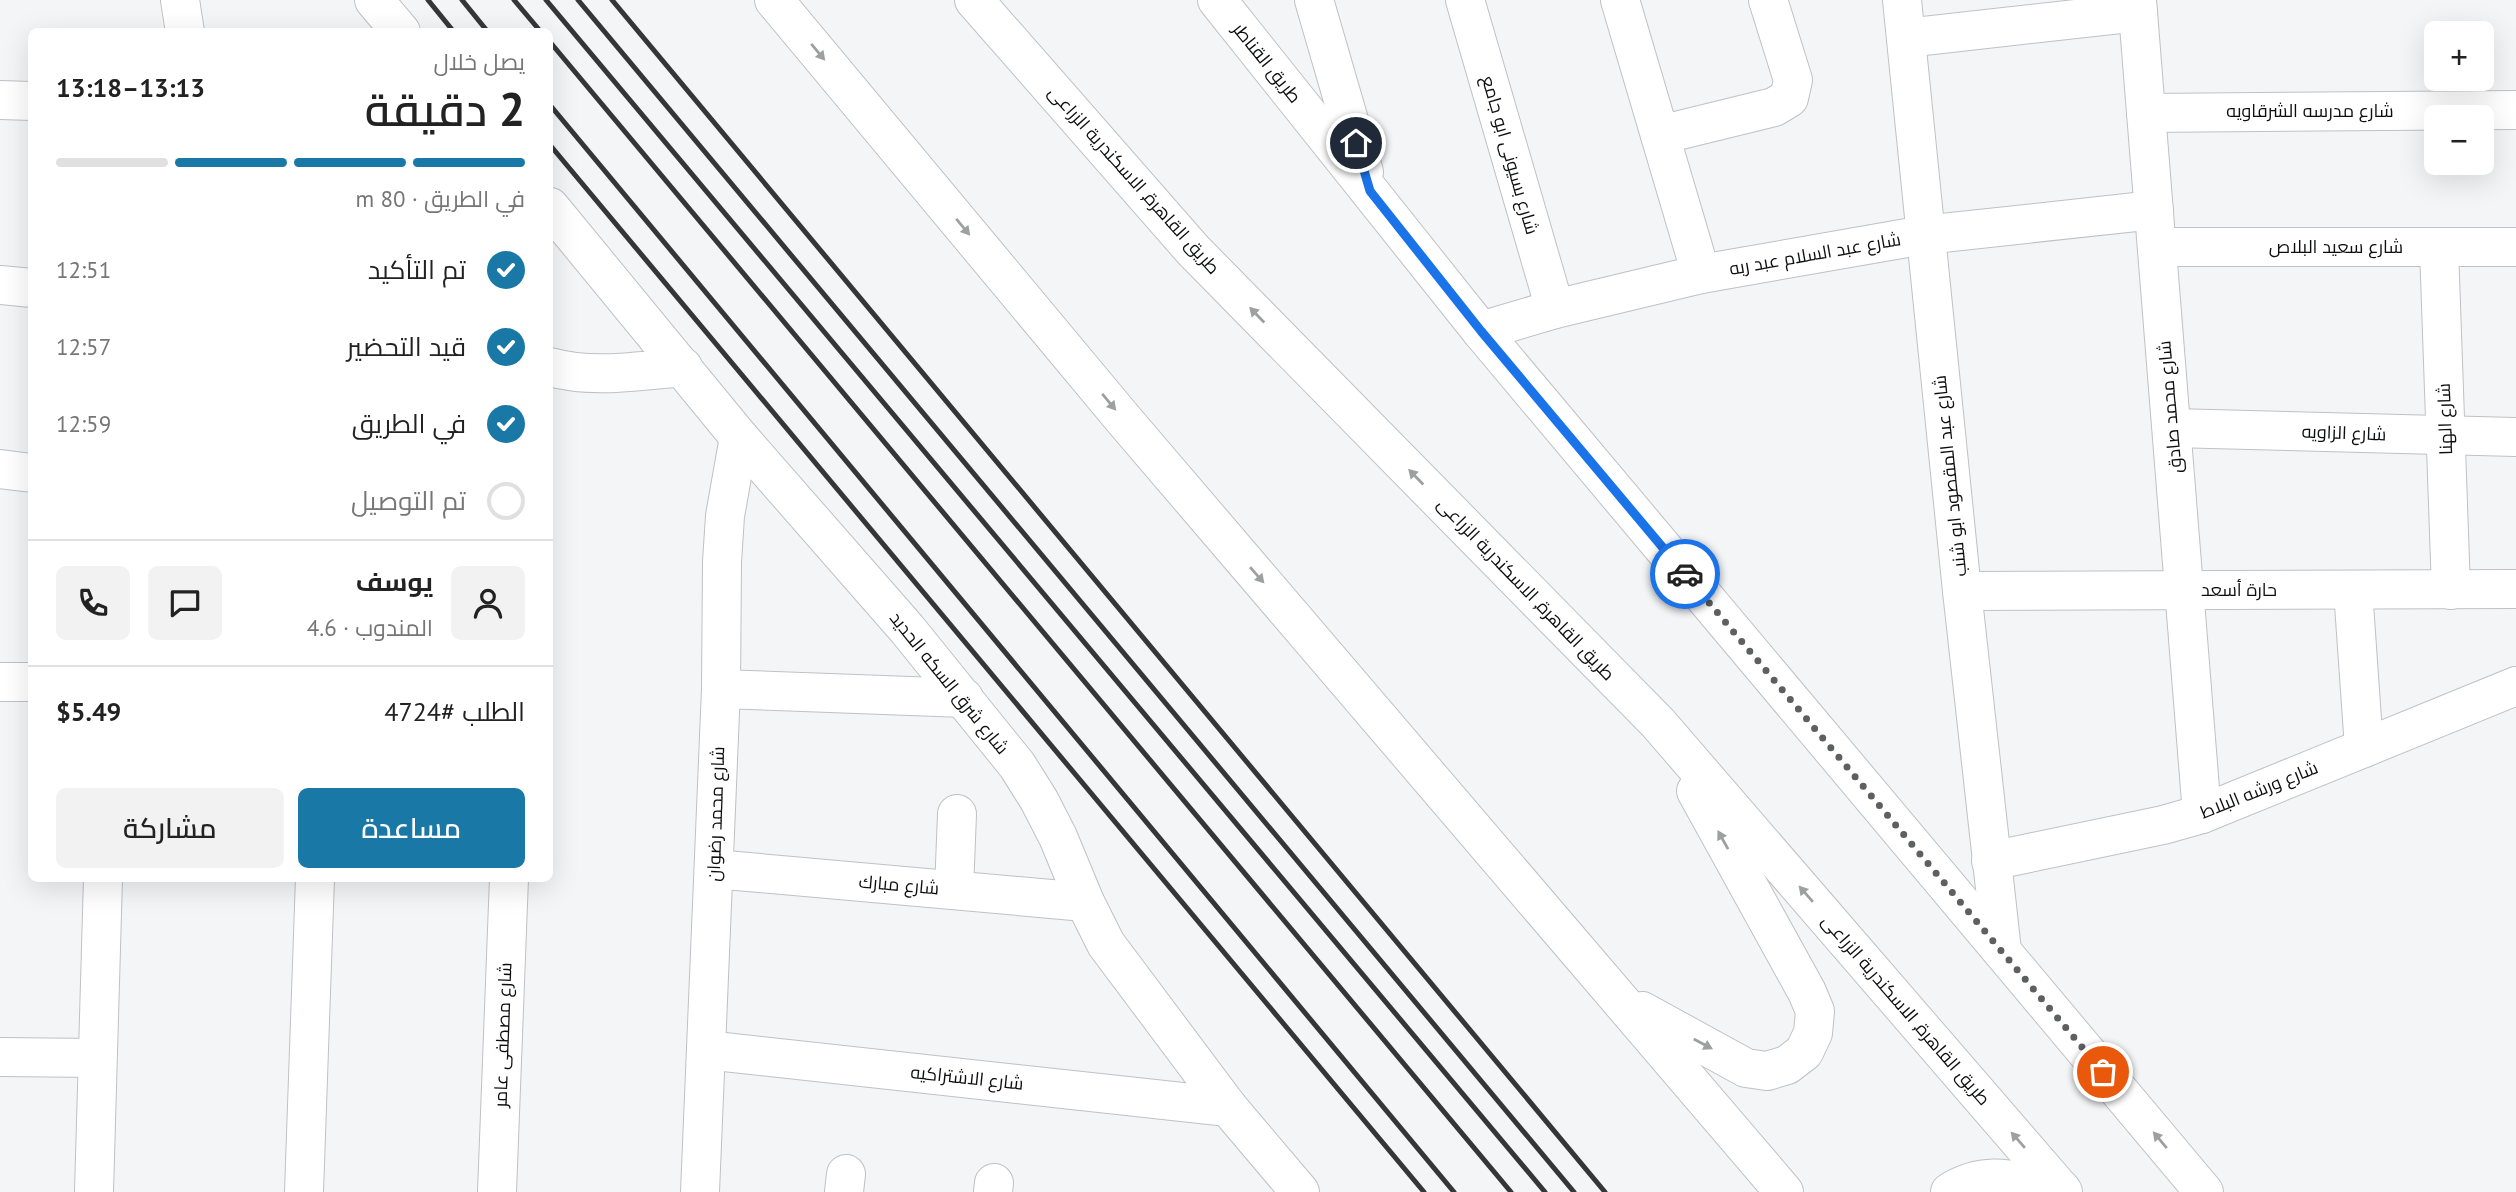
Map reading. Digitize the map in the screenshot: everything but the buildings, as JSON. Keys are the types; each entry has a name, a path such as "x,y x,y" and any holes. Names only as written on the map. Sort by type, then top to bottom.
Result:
{"main road":[{"path":"180,0 184,28"},
{"path":"374,0 398,28"},
{"path":"774,0 1124,420 1784,1192"},
{"name":"طريق القاهرة, الاسكندرية الزراعى","path":"974,0 1193,250 1658,723 2062,1191"},
{"name":"طريق القناطر","path":"1217,0 1481,331 2204,1192"},
{"path":"1314,0 1370,191"},
{"name":"شارع بسيونى ابو جامع","path":"1465,0 1555,309"},
{"path":"1620,0 1701,274"},
{"path":"1660,135 1774,107 1789,98 1793,80 1768,0"},
{"name":"شارع عبد المقصود ابو شنب","path":"1902,0 1924,235 2001,951"},
{"path":"1906,38 2138,6"},
{"name":"شارع محمد صادق","path":"2138,6 2202,814"},
{"path":"0,100 28,101"},
{"name":"شارع مدرسه الشرقاويه","path":"2146,113 2516,110"},
{"name":"شارع شرق السكه الحديد","path":"553,211 739,437 907,629 1017,765 1058,836 1085,902 1106,944 1228,1107 1300,1192"},
{"name":"شارع عبد السلام عبد ربه","path":"1481,331 1555,309 1701,274 1924,235 2155,228"},
{"name":"شارع سعيد البلاص","path":"2155,228 2439,248 2516,247"},
{"name":"شارع الهنا","path":"2439,248 2451,590"},
{"path":"0,285 28,288"},
{"path":"553,367 616,374 683,368"},
{"name":"شارع الزاويه","path":"2172,428 2516,438"},
{"name":"شارع محمد رضوان","path":"701,1192 721,689 725,516 739,437"},
{"path":"0,469 28,472"},
{"name":"حارة أسعد","path":"1962,591 2516,589"},
{"path":"2353,590 2364,748"},
{"path":"0,682 28,682"},
{"name":"شارع ورشه البلاط","path":"1991,861 2163,825 2202,814 2516,686"},
{"path":"721,689 964,698"},
{"path":"1621,1000 1746,1068 1767,1071 1787,1065 1804,1052 1814,1032 1815,1011 1807,992 1658,723"},
{"path":"954,890 957,814"},
{"name":"شارع مبارك","path":"714,869 1085,902"},
{"path":"94,1192 103,882"},
{"path":"304,1192 315,882"},
{"name":"شارع مصطفى عامر","path":"497,1192 509,882"},
{"name":"شارع الاشتراكيه","path":"706,1050 1228,1107"},
{"path":"0,1056 97,1058"},
{"path":"1950,1192 1967,1182 1987,1177 2062,1191"}],"railway":[{"path":"428,0 451,28"},
{"path":"462,0 485,28"},
{"path":"514,0 538,28"},
{"path":"546,0 1545,1192"},
{"path":"578,0 1574,1192"},
{"path":"612,0 1605,1192"},
{"path":"553,46 1511,1192"},
{"path":"553,109 1454,1192"},
{"path":"553,149 1424,1192"}],"way so far":[{"path":"1685,574 2103,1072"}],"route":[{"path":"1356,143 1370,191 1481,331 1685,574"}]}
